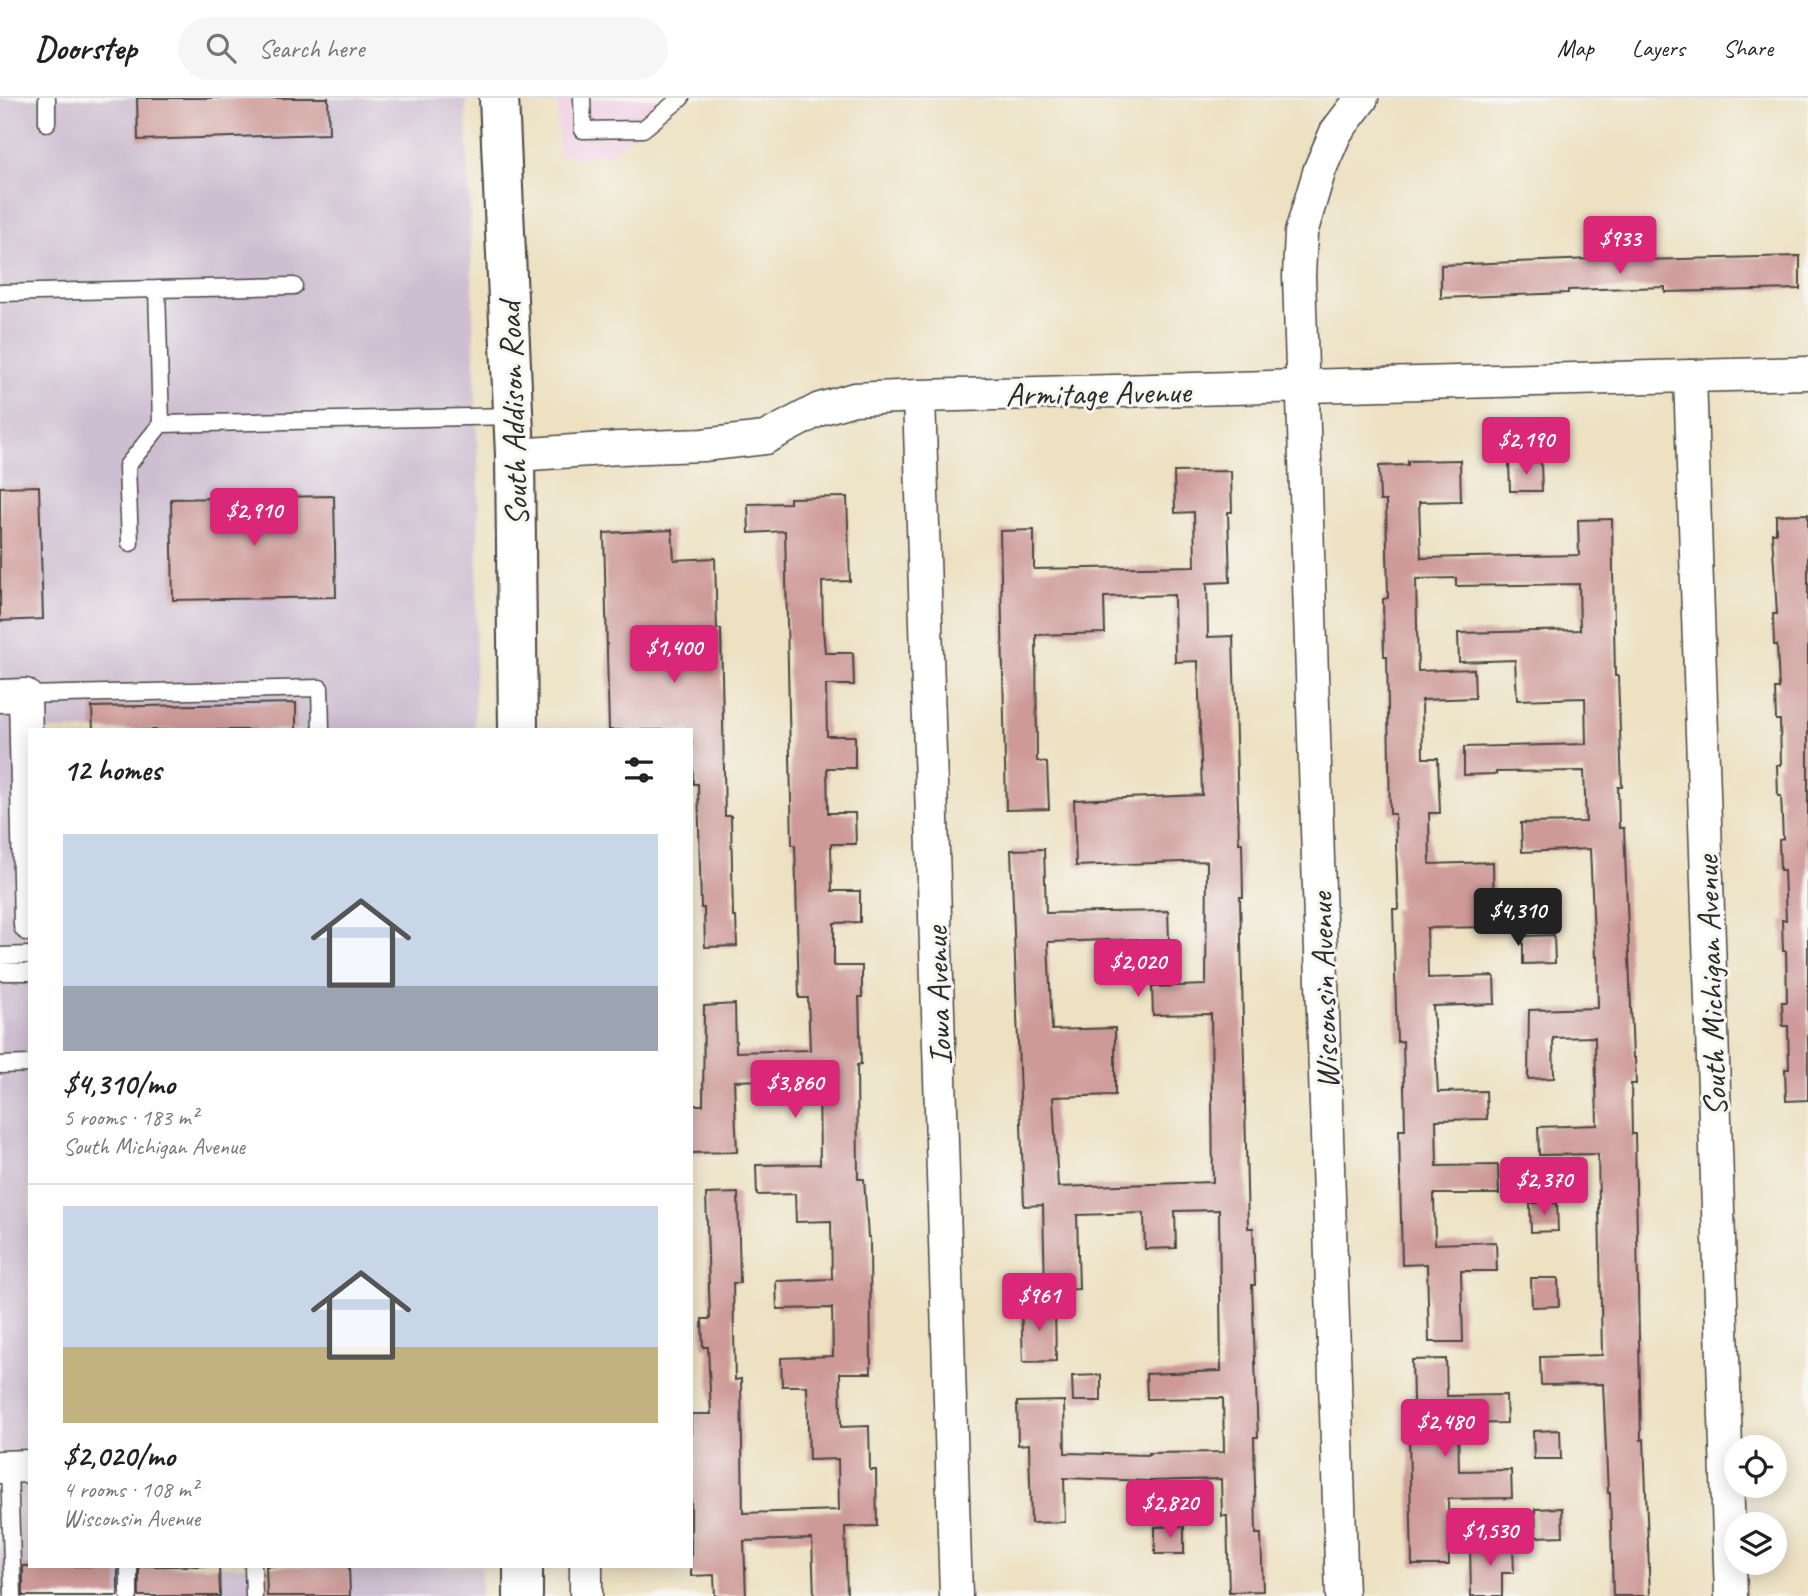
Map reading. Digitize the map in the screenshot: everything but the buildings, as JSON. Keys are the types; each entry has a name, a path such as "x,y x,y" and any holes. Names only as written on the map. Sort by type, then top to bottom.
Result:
{"street":[{"name":"South Addison Road","path":"499,98 515,455 518,728"},
{"name":"Wisconsin Avenue","path":"1342,1596 1299,276 1301,233 1320,169 1336,132 1362,98"},
{"name":"Armitage Avenue","path":"515,455 703,445 765,438 820,409 854,399 1808,373"},
{"name":"South Michigan Avenue","path":"1690,376 1731,1596"},
{"name":"Iowa Avenue","path":"919,396 956,1596"},
{"path":"12,695 28,899"},
{"path":"523,1568 523,1596"},
{"path":"586,1568 586,1596"}],"lane":[{"path":"47,98 47,123"},
{"path":"582,98 583,130 643,129 681,98"},
{"path":"0,293 294,286"},
{"path":"130,543 127,466 161,424 157,289"},
{"path":"161,424 513,416"},
{"path":"12,695 320,688 321,728"},
{"path":"0,956 28,955"},
{"path":"0,972 28,972"},
{"path":"0,1065 28,1065"},
{"path":"13,1467 13,1596"},
{"path":"129,1568 129,1596"},
{"path":"253,1568 254,1596"}],"shaded area":[{"path":"0,98 466,98 479,493 474,728 28,728 28,1568 481,1568 481,1596 0,1596"},
{"path":"557,98 680,98 609,154 559,156"}]}
